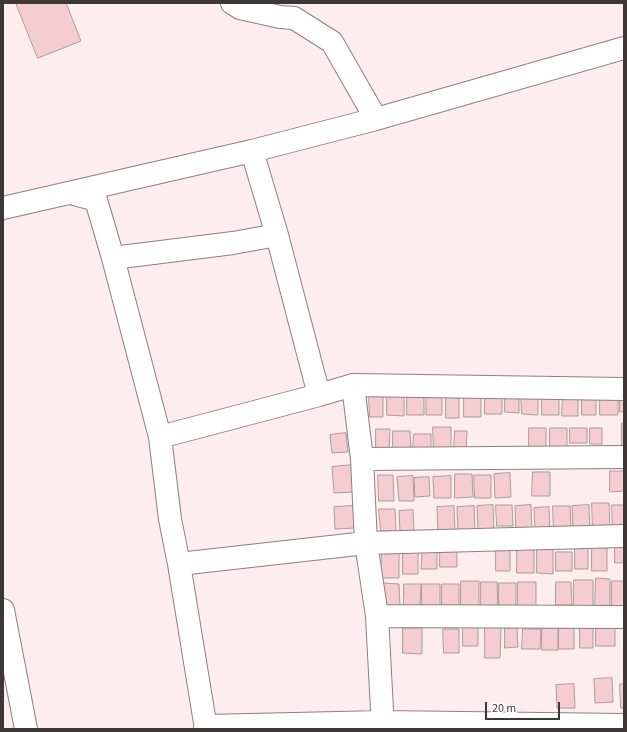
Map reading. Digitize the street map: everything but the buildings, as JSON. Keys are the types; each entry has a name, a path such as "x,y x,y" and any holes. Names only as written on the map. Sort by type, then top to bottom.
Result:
{"street":[{"path":"232,3 240,8 280,17 294,18 332,42 376,119"},
{"path":"3,208 252,151 376,119 624,48"},
{"path":"252,151 277,235 319,395"},
{"path":"70,193 96,200 113,258 160,437 170,518 206,728 382,725 624,725"},
{"path":"113,258 233,243 277,235"},
{"path":"160,437 319,395 353,384 624,389"},
{"path":"353,384 362,459 366,543 377,616 382,725"},
{"path":"362,459 624,457"},
{"path":"179,564 366,543 624,536"},
{"path":"3,610 26,729"},
{"path":"377,616 624,617"}]}
